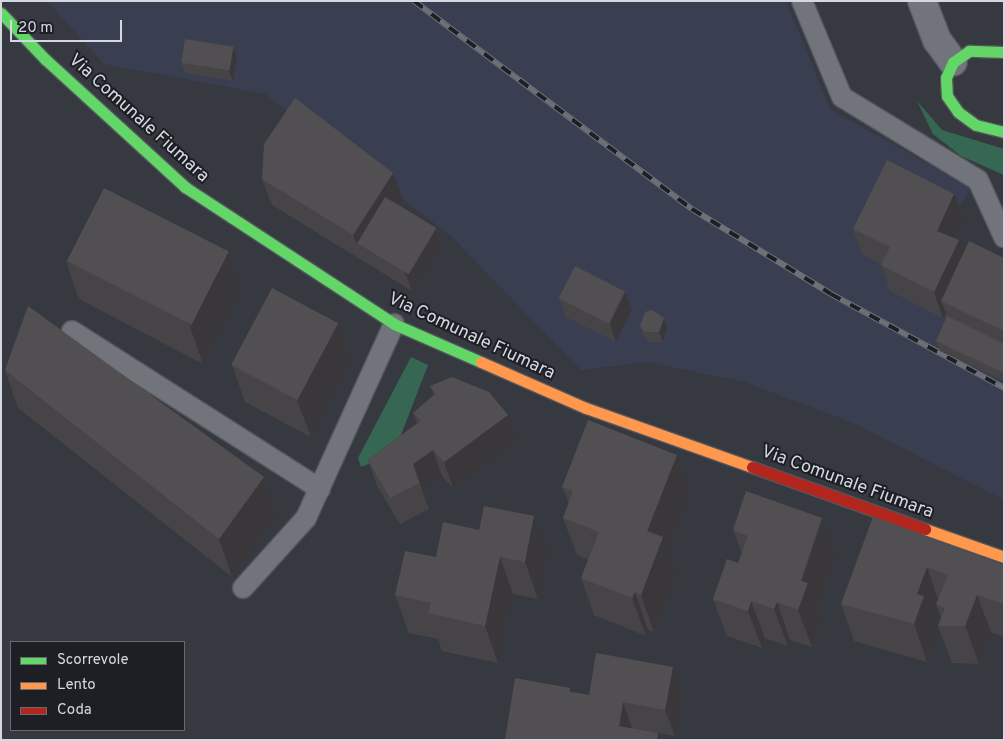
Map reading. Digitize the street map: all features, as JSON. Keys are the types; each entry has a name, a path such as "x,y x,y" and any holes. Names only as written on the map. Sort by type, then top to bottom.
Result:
{"street":[{"path":"922,1 937,40 953,62"},
{"name":"Via Comunale Fiumara","path":"1,14 45,59 185,187 394,324 586,408 1004,557"},
{"path":"1004,52 986,49 969,51 953,62 946,78 947,96 958,112 976,125 1004,132"}],"lane":[{"path":"802,1 842,97 978,180 1004,237"},
{"path":"243,588 306,518 394,324"},
{"path":"72,331 320,489"}],"shaded area":[{"path":"47,1 786,1 830,109 971,188 954,214 964,219 947,257 1004,279 1004,500 856,424 745,382 647,362 581,370 451,236 265,94 104,64"}],"green space":[{"path":"917,101 942,130 1004,149 1004,175 961,156 933,134"},
{"path":"411,357 428,365 399,440 381,459 361,467 358,458"}],"building":[{"path":"185,39 233,47 230,70 181,63"},
{"path":"295,98 393,173 353,235 262,179 264,144"},
{"path":"887,160 954,194 937,231 959,240 934,292 881,265 890,247 853,229"},
{"path":"104,188 229,252 192,325 67,261"},
{"path":"385,197 436,228 409,274 357,243"},
{"path":"969,241 1004,258 1004,331 941,301"},
{"path":"575,266 625,291 609,323 559,298"},
{"path":"272,288 338,323 297,400 231,365"},
{"path":"28,306 264,477 219,539 5,370"},
{"path":"652,310 664,318 659,332 645,332 640,326 645,312"},
{"path":"947,316 1004,344 1004,373 936,341"},
{"path":"452,377 489,392 508,415 444,462 433,450 413,464 419,483 390,498 368,460 421,421 413,413 436,393 430,386"},
{"path":"588,420 677,455 647,531 663,537 641,595 635,592 632,598 581,578 599,532 563,518 573,491 562,487"},
{"path":"746,491 822,518 801,581 808,583 798,610 777,602 774,609 751,601 748,611 713,599 727,559 738,563 748,536 733,530"},
{"path":"484,506 534,516 525,562 500,557 485,626 428,613 431,603 395,595 405,551 436,557 443,522 479,530"},
{"path":"873,517 1004,565 1004,604 977,595 965,626 938,626 945,608 936,604 948,575 927,567 917,594 924,596 914,624 841,604"},
{"path":"596,653 673,667 665,710 623,702 619,726 658,733 657,740 505,740 515,678 570,688 570,692 589,695"}],"railway":[{"path":"414,1 692,209 831,294 1004,388"}],"traffic: fast":[{"path":"1,13 45,59 185,187 394,324 481,362"},
{"path":"1004,52 969,51 953,62 946,78 947,96 958,112 976,125 1004,132"}],"traffic: slow":[{"path":"481,362 586,408 752,467"},
{"path":"925,529 1004,557"}],"traffic: jam":[{"path":"752,467 925,529"}]}
